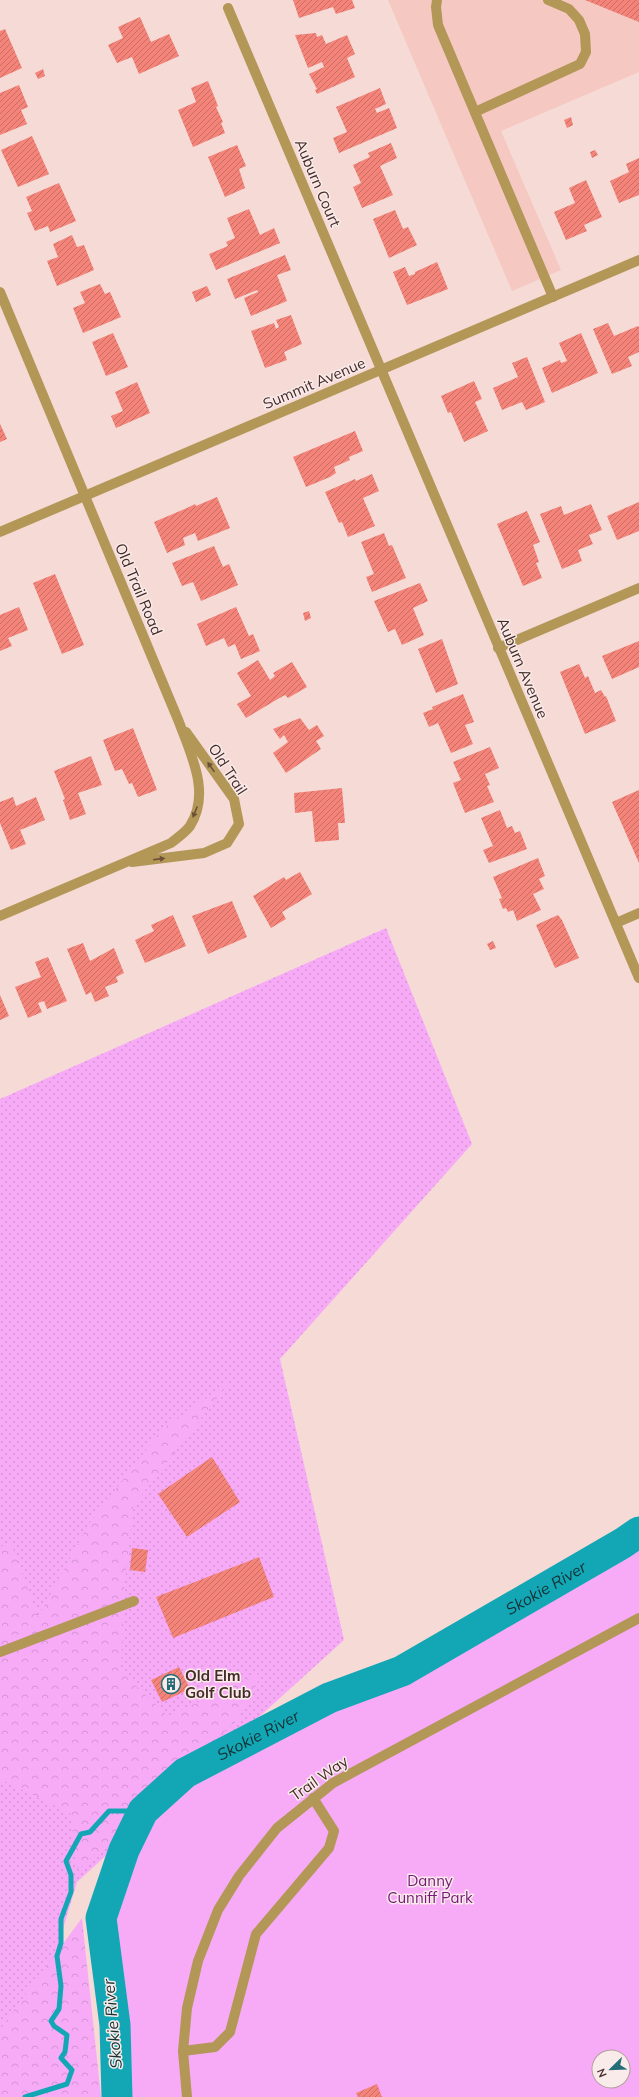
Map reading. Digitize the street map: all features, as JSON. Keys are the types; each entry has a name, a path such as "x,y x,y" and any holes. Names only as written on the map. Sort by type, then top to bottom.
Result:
{"street":[{"path":"437,0 436,7 438,25 553,297"},
{"path":"475,112 580,64 586,52 585,34 569,9 548,0"},
{"name":"Auburn Court","path":"228,8 381,370"},
{"name":"Summit Avenue","path":"0,532 639,260"},
{"name":"Old Trail Road","path":"0,292 84,497 179,722 197,770 200,800 190,827 171,843 120,864"},
{"name":"Auburn Avenue","path":"381,370 639,978"},
{"path":"498,648 639,588"},
{"name":"Old Trail","path":"120,864 204,853 227,843 239,824 234,799 179,722"},
{"path":"0,916 120,864"},
{"path":"616,923 639,913"},
{"path":"0,1652 134,1602"},
{"name":"Trail Way","path":"187,2097 183,2051 188,2008 198,1961 218,1910 239,1876 277,1828 333,1782 639,1618"},
{"path":"183,2051 216,2047 230,2032 256,1934 329,1848 334,1831 313,1798"}],"shaded area":[{"path":"388,0 639,0 639,72 501,131 561,270 512,291"}],"green space":[{"path":"386,928 472,1144 280,1359 344,1640 77,1882 13,2097 0,2097 0,1099"},
{"path":"229,1383 133,1506 124,1590 121,1672 168,1716 263,1672 239,1718 78,1870 70,1813 0,1779 0,1547 11,1543 38,1617 88,1525 163,1428"},
{"name":"Danny Cunniff Park","path":"639,1547 639,2097 125,2097 110,1936 144,1828 210,1768"},
{"path":"82,1918 101,2097 0,2097 0,2029"}],"building":[{"path":"293,0 352,0 355,8 336,14 333,7 299,18"},
{"path":"585,0 639,0 639,22"},
{"path":"140,17 151,42 169,34 179,56 139,74 132,57 117,63 108,45 123,38 118,27"},
{"path":"5,29 22,68 0,78 0,31"},
{"path":"316,33 317,37 322,35 326,44 347,35 355,54 347,58 355,77 317,94 315,90 317,89 309,74 324,67 322,62 308,68 295,35"},
{"path":"43,69 45,76 38,79 35,73"},
{"path":"208,81 218,106 216,107 223,122 221,123 225,133 193,147 178,110 196,102 191,88"},
{"path":"19,85 28,107 21,110 27,124 0,135 0,93"},
{"path":"380,88 386,104 375,109 377,113 389,108 397,128 339,153 333,138 347,132 336,107"},
{"path":"571,117 573,125 567,128 564,120"},
{"path":"32,136 49,174 18,187 1,150"},
{"path":"391,143 397,158 380,166 393,195 362,208 353,187 361,183 353,165 370,157 368,153"},
{"path":"237,145 246,166 239,169 245,188 225,197 208,157"},
{"path":"595,150 598,155 592,158 590,152"},
{"path":"639,158 639,195 619,203 610,181 629,172 626,164"},
{"path":"586,180 602,217 584,225 587,231 566,240 554,212 575,203 569,188"},
{"path":"59,183 76,221 50,232 48,226 35,231 27,213 32,211 26,197"},
{"path":"249,209 260,235 274,228 280,243 216,270 209,254 228,246 226,242 235,238 227,218"},
{"path":"395,210 403,229 408,227 417,245 389,258 373,219"},
{"path":"72,235 77,247 84,245 94,270 57,286 47,261 58,257 53,244"},
{"path":"285,255 291,270 277,275 287,301 251,316 244,298 258,292 257,290 235,299 227,279"},
{"path":"437,262 448,289 407,305 393,272 405,267 409,276"},
{"path":"100,284 105,294 110,292 121,317 83,333 73,308 85,303 80,292"},
{"path":"207,286 211,295 196,302 192,292"},
{"path":"291,315 302,344 284,352 287,360 265,368 251,331 274,323 276,329 279,327 276,320"},
{"path":"608,323 614,336 638,326 639,327 639,352 628,357 632,366 612,374 593,329"},
{"path":"113,333 128,367 106,376 92,342"},
{"path":"581,333 598,373 552,393 542,368 560,360 561,363 567,361 559,343"},
{"path":"527,357 545,402 526,410 522,402 502,410 493,388 518,377 512,363"},
{"path":"474,381 482,399 475,402 488,431 464,442 451,412 448,413 441,396"},
{"path":"137,382 150,413 116,428 111,416 123,411 115,392"},
{"path":"0,424 7,439 0,442"},
{"path":"355,431 363,451 349,457 350,460 334,467 336,473 330,477 306,487 293,457"},
{"path":"372,474 379,491 363,498 375,526 348,537 342,522 339,523 325,492 355,479 356,481"},
{"path":"217,497 230,528 198,541 195,533 183,538 185,545 167,553 154,522 195,504 196,506"},
{"path":"639,502 639,531 617,540 607,516"},
{"path":"591,504 602,530 589,535 593,544 578,550 582,561 562,569 540,514 561,506 564,515"},
{"path":"527,511 540,542 533,545 539,562 536,563 542,578 523,586 497,524"},
{"path":"384,533 389,546 392,545 406,578 372,592 366,577 374,574 361,542"},
{"path":"214,546 223,567 229,564 238,585 201,601 193,582 182,586 172,563"},
{"path":"55,574 84,645 62,654 33,583"},
{"path":"420,583 428,601 413,608 424,635 402,645 395,629 388,632 374,601"},
{"path":"19,607 28,630 8,638 12,646 0,651 0,615"},
{"path":"236,607 249,636 253,634 260,651 241,659 235,644 228,647 224,638 206,646 197,624"},
{"path":"309,611 311,618 305,621 303,613"},
{"path":"442,639 458,684 436,693 418,649"},
{"path":"639,641 639,667 612,679 602,656"},
{"path":"258,660 270,680 275,676 273,673 292,662 307,687 288,698 285,695 246,718 237,704 251,696 237,673"},
{"path":"579,664 585,678 588,676 595,693 601,690 605,697 606,696 616,721 585,734 560,672"},
{"path":"463,694 474,722 465,725 473,744 451,753 438,723 429,727 423,713 433,709 432,707"},
{"path":"300,718 309,730 317,725 324,736 316,741 321,749 286,773 273,753 288,742 284,735 280,739 273,729"},
{"path":"133,728 157,790 138,797 132,783 129,784 122,769 115,771 103,740"},
{"path":"490,747 499,768 485,774 490,785 487,786 494,802 465,813 453,783 461,780 453,762"},
{"path":"91,756 102,785 78,793 86,814 70,820 63,800 65,799 54,771"},
{"path":"342,788 345,823 338,823 339,840 315,842 312,811 295,813 294,793"},
{"path":"639,790 639,863 612,802"},
{"path":"13,797 16,806 36,797 45,820 20,830 26,844 11,850 0,823 0,802"},
{"path":"500,810 507,828 512,826 515,833 520,831 527,849 489,863 483,850 493,846 481,818"},
{"path":"538,858 545,876 539,879 544,889 533,894 541,910 517,921 513,910 508,912 506,908 503,909 499,899 502,898 493,877"},
{"path":"300,872 312,894 282,912 286,919 271,928 253,896 284,877 286,880"},
{"path":"232,901 247,937 208,954 192,916"},
{"path":"173,915 186,946 145,963 135,940 154,931 151,925"},
{"path":"558,915 562,920 579,958 555,968 536,925"},
{"path":"493,941 496,948 490,950 487,944"},
{"path":"83,943 90,961 114,948 124,973 116,977 118,982 105,987 109,996 95,1002 91,992 86,995 67,949"},
{"path":"48,957 67,1001 47,1009 44,1001 38,1003 42,1012 28,1018 15,987 41,977 35,962"},
{"path":"0,995 9,1016 0,1020"},
{"path":"212,1457 240,1502 187,1537 158,1494"},
{"path":"132,1548 148,1550 145,1572 130,1570"},
{"path":"259,1557 274,1597 173,1638 156,1597"},
{"name":"Old Elm Golf Club","path":"179,1667 190,1689 162,1702 151,1680"},
{"path":"377,2084 382,2097 358,2097 356,2093"}],"waterway":[{"name":"Skokie River","path":"117,2097 115,2025 101,1918 124,1850 143,1811 185,1773 329,1698 402,1671 623,1543 639,1532"},
{"path":"25,2097 67,2084 72,2070 61,2058 65,2052 67,2035 54,2026 51,2021 59,2009 61,1986 57,1956 61,1943 61,1919 71,1892 71,1875 66,1861 81,1834 90,1832 109,1811 143,1811"}],"place":[{"name":"Old Elm Golf Club","path":"171,1684"}]}
